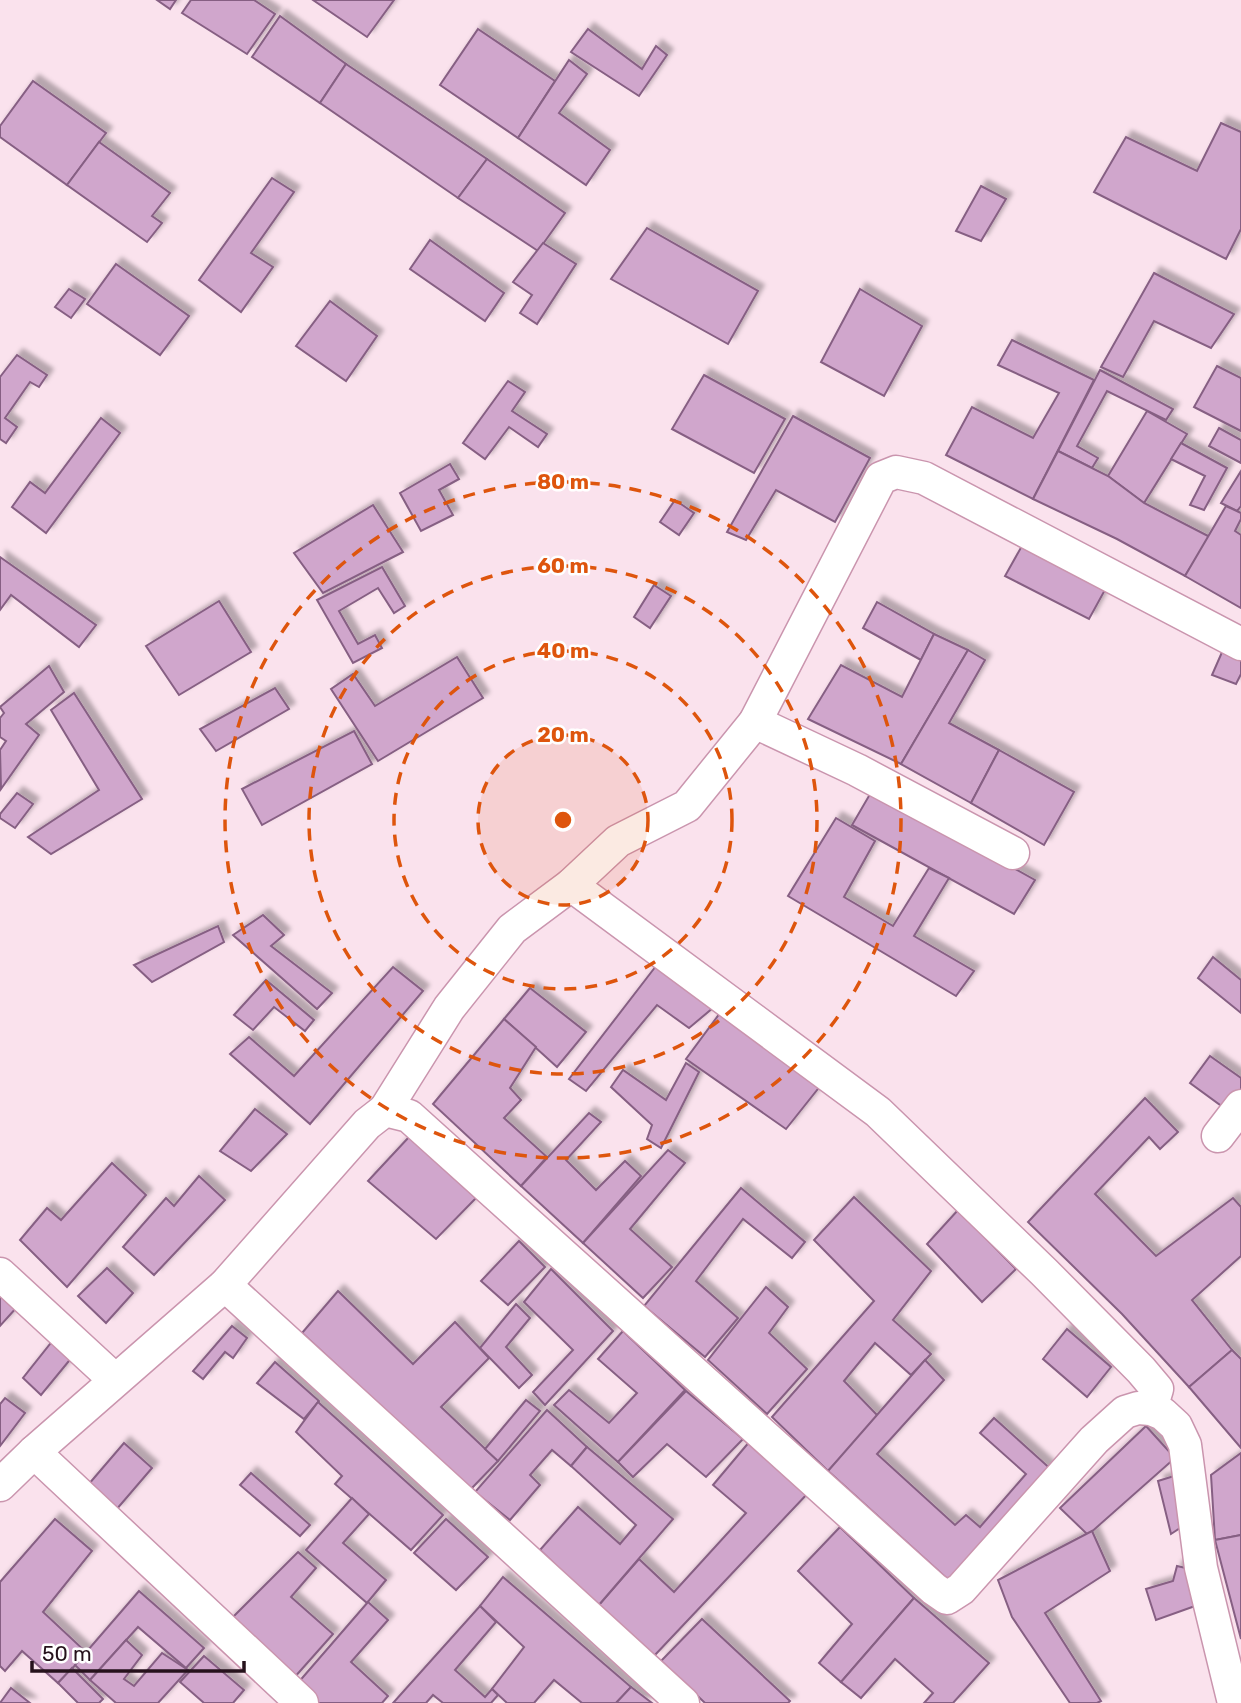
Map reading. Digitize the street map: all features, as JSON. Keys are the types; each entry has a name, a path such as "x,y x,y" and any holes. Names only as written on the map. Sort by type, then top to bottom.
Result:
{"street":[{"path":"0,1485 225,1285 367,1124 385,1110 449,1009 512,929 571,885 618,841 687,806 755,722 881,478 896,472 924,478 1241,644"},
{"path":"755,722 857,770 1013,853"},
{"path":"571,885 878,1112 1141,1370 1157,1389 1152,1409"},
{"path":"1218,1136 1241,1106"},
{"path":"385,1110 409,1116 947,1598 961,1589 1094,1440 1125,1412 1138,1408 1152,1409 1163,1414 1176,1426 1185,1445 1201,1568 1234,1703"},
{"path":"0,1274 115,1380"},
{"path":"225,1285 682,1703"},
{"path":"34,1452 302,1703"}],"building":[{"path":"157,0 176,0 170,9"},
{"path":"191,0 254,0 275,14 247,54 182,13"},
{"path":"313,0 394,0 367,37"},
{"path":"280,16 346,64 320,103 252,57"},
{"path":"478,29 555,81 518,138 440,85"},
{"path":"588,29 642,69 656,46 667,55 639,96 571,52"},
{"path":"569,60 587,74 559,113 610,150 586,185 518,138"},
{"path":"346,64 487,159 458,198 320,103"},
{"path":"33,81 106,133 67,185 0,137 0,126"},
{"path":"1221,123 1241,132 1241,229 1226,259 1094,192 1126,137 1197,171"},
{"path":"99,142 170,193 152,216 162,223 147,242 67,185"},
{"path":"487,159 565,213 538,251 458,198"},
{"path":"272,178 294,192 251,253 273,267 241,312 199,280"},
{"path":"981,186 1006,199 981,241 956,231"},
{"path":"647,228 758,291 728,344 611,279"},
{"path":"430,240 504,293 485,321 410,269"},
{"path":"543,243 576,264 537,324 520,313 532,295 513,282"},
{"path":"116,264 189,316 160,355 87,304"},
{"path":"1154,273 1234,314 1211,348 1154,321 1123,377 1101,367"},
{"path":"69,289 85,299 71,318 55,307"},
{"path":"860,289 922,326 884,396 821,362"},
{"path":"330,301 377,336 346,381 296,346"},
{"path":"1012,340 1094,380 1033,499 946,455 972,407 1033,438 1059,393 998,365"},
{"path":"17,355 47,375 39,387 30,382 5,418 17,427 6,443 0,439 0,377"},
{"path":"1217,366 1241,378 1241,431 1194,407"},
{"path":"1100,370 1173,409 1166,420 1107,391 1077,446 1098,458 1092,468 1058,451"},
{"path":"704,375 785,419 754,473 672,429"},
{"path":"508,381 525,392 512,411 547,434 538,447 509,427 485,459 463,443"},
{"path":"1147,411 1187,434 1144,503 1108,476"},
{"path":"793,416 870,458 835,522 776,490 746,540 727,532"},
{"path":"101,418 120,433 46,533 12,507 30,482 45,493"},
{"path":"1219,428 1241,440 1241,463 1209,446"},
{"path":"1181,443 1227,468 1204,510 1190,505 1205,476 1171,459"},
{"path":"1058,451 1108,476 1144,503 1210,537 1185,576 1117,539 1033,499"},
{"path":"450,464 459,479 439,490 453,515 421,531 400,493"},
{"path":"1241,471 1241,506 1237,511 1221,503"},
{"path":"675,500 694,513 679,535 660,522"},
{"path":"373,505 403,552 323,593 294,553"},
{"path":"1226,506 1241,513 1235,531 1241,535 1241,608 1185,576"},
{"path":"1023,544 1106,588 1089,619 1005,576"},
{"path":"0,557 96,625 79,647 11,595 0,610"},
{"path":"382,567 405,606 394,613 378,588 339,611 358,644 375,635 382,648 353,663 317,600"},
{"path":"654,585 671,596 650,628 634,617"},
{"path":"219,601 251,652 179,695 146,646"},
{"path":"877,602 934,634 921,660 863,628"},
{"path":"934,634 968,650 901,764 808,719 841,665 902,697"},
{"path":"1226,643 1241,648 1241,674 1236,684 1212,675"},
{"path":"968,650 985,660 949,723 999,750 971,803 901,764"},
{"path":"457,657 483,698 378,761 331,689 353,674 375,706"},
{"path":"49,666 64,692 26,724 39,735 1,789 0,750 6,741 0,737 0,718 4,713 0,707"},
{"path":"275,688 289,709 216,751 200,729"},
{"path":"74,693 142,799 51,854 28,837 99,790 51,710"},
{"path":"354,731 372,764 262,825 242,789"},
{"path":"999,750 1074,792 1044,845 971,803"},
{"path":"873,789 1035,880 1014,914 852,825"},
{"path":"17,793 33,804 15,828 0,818 0,814"},
{"path":"836,818 875,841 844,897 893,926 929,868 949,878 914,936 974,971 956,996 788,896"},
{"path":"263,915 284,935 271,946 332,993 317,1009 233,935"},
{"path":"218,926 224,942 152,982 134,965"},
{"path":"1213,957 1241,980 1241,1013 1198,978"},
{"path":"656,966 714,1007 689,1028 657,1005 586,1091 569,1079"},
{"path":"393,967 423,991 310,1124 230,1054 249,1037 294,1076"},
{"path":"266,980 314,1020 305,1031 274,1007 253,1030 234,1015"},
{"path":"530,988 586,1032 557,1067 504,1019"},
{"path":"720,1013 821,1085 786,1129 686,1059"},
{"path":"504,1019 536,1047 510,1088 521,1100 504,1118 547,1157 521,1186 433,1104"},
{"path":"1210,1056 1241,1078 1241,1091 1227,1110 1190,1083"},
{"path":"686,1063 699,1072 661,1148 647,1139 652,1125 611,1087 623,1070 666,1100"},
{"path":"1145,1098 1178,1132 1160,1149 1149,1137 1095,1194 1156,1256 1233,1198 1241,1207 1241,1256 1192,1300 1232,1350 1189,1387 1122,1314 1028,1222"},
{"path":"255,1109 287,1134 251,1171 220,1151"},
{"path":"589,1113 601,1122 566,1160 596,1190 625,1161 641,1176 583,1243 521,1186"},
{"path":"409,1137 476,1198 436,1239 368,1181"},
{"path":"668,1150 685,1163 630,1229 672,1267 643,1298 583,1243"},
{"path":"112,1163 146,1195 67,1287 20,1240 47,1208 61,1220"},
{"path":"199,1176 225,1200 154,1275 123,1247 166,1198 174,1206"},
{"path":"741,1188 805,1242 792,1258 743,1219 696,1281 738,1318 705,1357 644,1306"},
{"path":"854,1197 931,1271 893,1320 931,1354 911,1375 875,1343 844,1381 879,1417 828,1471 772,1417 874,1301 814,1240"},
{"path":"958,1210 1016,1269 982,1302 927,1244"},
{"path":"519,1241 545,1267 508,1305 481,1281"},
{"path":"107,1268 133,1293 106,1323 78,1296"},
{"path":"551,1269 613,1331 545,1405 533,1392 573,1350 524,1302"},
{"path":"766,1287 788,1307 769,1333 807,1369 767,1414 708,1360"},
{"path":"338,1291 413,1364 455,1322 489,1358 441,1407 498,1461 471,1489 302,1333"},
{"path":"0,1292 17,1307 0,1326"},
{"path":"516,1304 530,1318 506,1347 532,1375 519,1388 480,1348"},
{"path":"232,1326 247,1338 233,1358 225,1352 203,1379 193,1371"},
{"path":"1067,1329 1111,1367 1087,1397 1043,1359"},
{"path":"623,1331 685,1390 618,1462 554,1405 569,1390 609,1423 637,1393 598,1359"},
{"path":"54,1339 73,1356 41,1395 23,1378"},
{"path":"1232,1350 1241,1359 1241,1448 1189,1387"},
{"path":"925,1360 944,1380 877,1454 955,1525 966,1515 980,1527 1026,1474 980,1433 994,1418 1054,1472 954,1585 828,1471"},
{"path":"275,1362 319,1401 304,1419 257,1383"},
{"path":"686,1391 743,1439 706,1477 667,1444 633,1477 618,1462"},
{"path":"5,1398 25,1413 0,1446 0,1404"},
{"path":"526,1400 540,1411 498,1461 485,1449"},
{"path":"318,1402 443,1515 411,1550 335,1484 342,1476 296,1432"},
{"path":"547,1410 587,1447 571,1466 552,1450 530,1475 540,1485 510,1520 475,1492"},
{"path":"1146,1426 1175,1458 1088,1535 1060,1508"},
{"path":"750,1441 809,1492 654,1656 598,1606 639,1559 674,1592 746,1513 713,1485"},
{"path":"124,1443 152,1468 116,1510 88,1485"},
{"path":"587,1447 673,1519 598,1606 540,1550 578,1507 620,1544 636,1525 571,1466"},
{"path":"1241,1453 1241,1535 1215,1540 1211,1475"},
{"path":"251,1473 310,1525 300,1536 240,1485"},
{"path":"1174,1476 1183,1526 1171,1534 1158,1481"},
{"path":"352,1498 369,1514 343,1543 386,1580 367,1603 306,1550"},
{"path":"55,1519 92,1551 43,1612 87,1653 58,1683 22,1651 5,1671 0,1666 0,1582"},
{"path":"446,1519 488,1557 456,1590 414,1553"},
{"path":"840,1527 914,1598 841,1682 819,1663 852,1624 798,1571"},
{"path":"1092,1531 1110,1571 1045,1613 1101,1701 1070,1703 1012,1617 998,1580"},
{"path":"1241,1535 1241,1639 1215,1540"},
{"path":"298,1552 316,1568 291,1597 333,1634 293,1679 228,1622"},
{"path":"1177,1566 1190,1569 1195,1606 1156,1620 1146,1589 1173,1581"},
{"path":"503,1577 631,1687 616,1703 582,1703 554,1680 534,1703 507,1703 492,1689 524,1647 480,1606"},
{"path":"139,1591 204,1648 186,1668 138,1627 90,1680 75,1665"},
{"path":"914,1598 989,1663 953,1703 924,1703 933,1693 895,1659 861,1698 841,1682"},
{"path":"368,1602 388,1620 351,1662 388,1696 382,1703 318,1703 297,1684"},
{"path":"480,1606 496,1622 455,1670 485,1697 492,1689 498,1695 491,1703 443,1703 433,1695 426,1703 393,1703"},
{"path":"702,1619 790,1701 705,1703 661,1661"},
{"path":"126,1640 142,1655 124,1679 134,1686 162,1653 188,1670 158,1703 116,1703 90,1680"},
{"path":"204,1656 244,1690 233,1703 204,1703 180,1682"},
{"path":"72,1668 103,1699 99,1703 78,1703 58,1683"},
{"path":"631,1687 652,1703 616,1703"},
{"path":"11,1688 30,1703 0,1703"}]}
